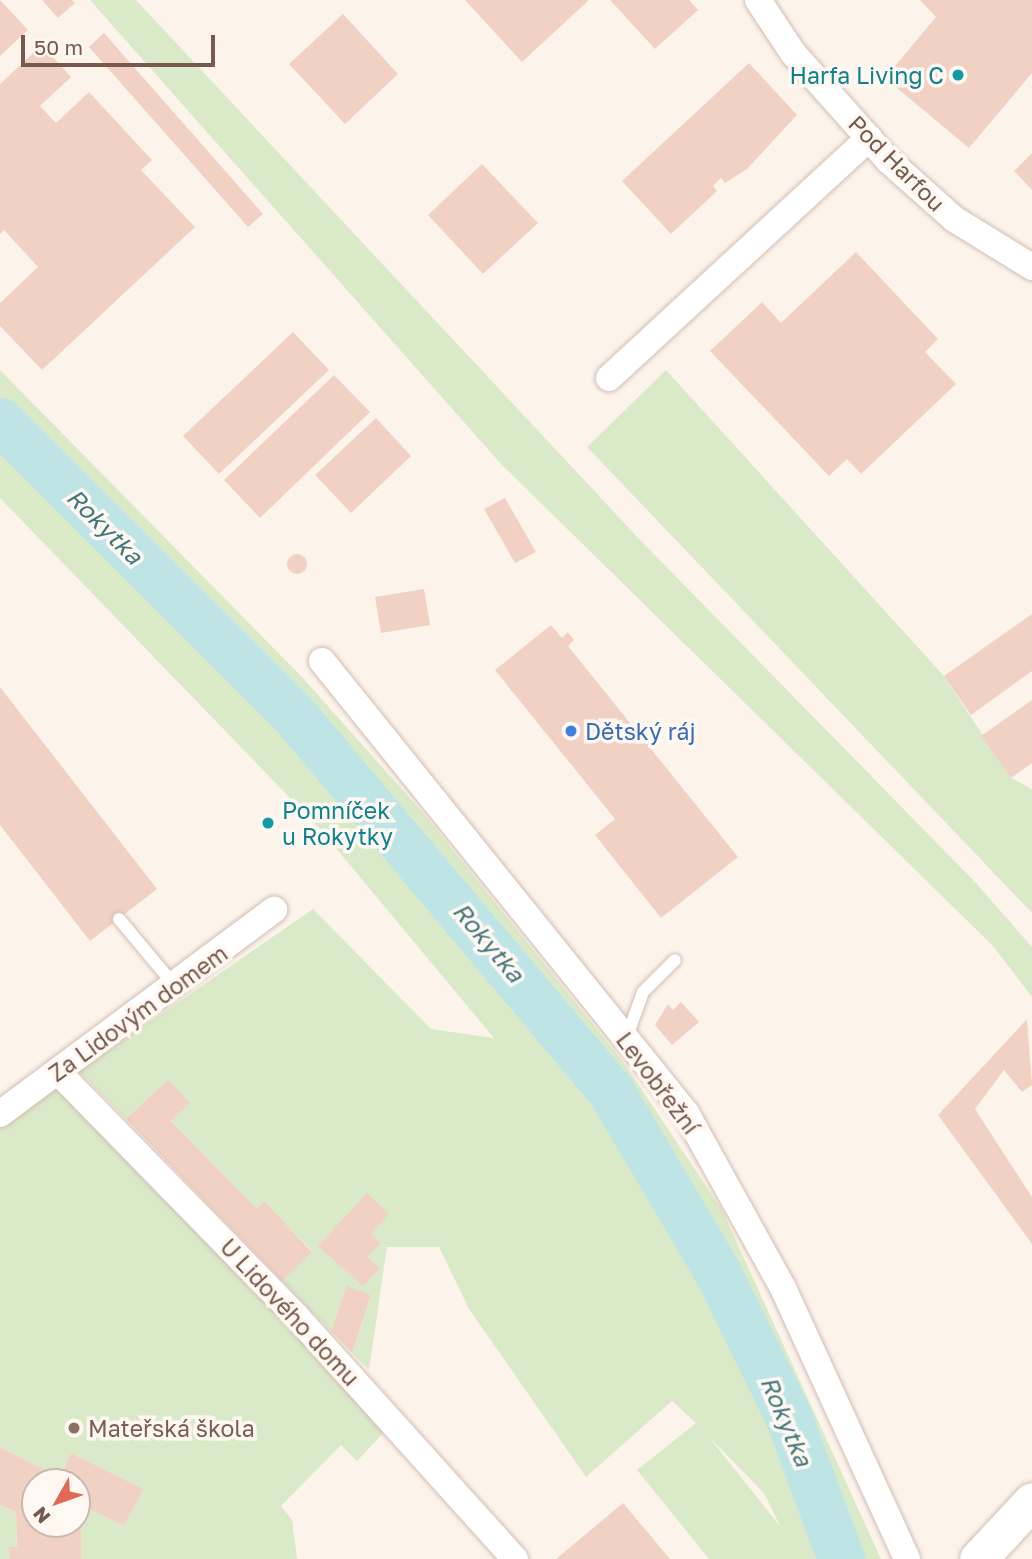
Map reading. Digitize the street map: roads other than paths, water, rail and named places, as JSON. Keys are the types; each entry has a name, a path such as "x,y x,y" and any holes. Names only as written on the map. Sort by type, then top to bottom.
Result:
{"main road":[{"path":"978,1559 1032,1500"}],"street":[{"name":"Pod Harfou","path":"758,0 793,53 869,138 954,219 1032,267"},
{"path":"609,378 869,138"},
{"name":"Levobřežní","path":"323,661 686,1113 783,1288 907,1559"},
{"name":"Za Lidovým domem","path":"0,1114 176,986 274,910"},
{"name":"U Lidového domu","path":"58,1072 297,1317 515,1559"}],"lane":[{"path":"118,919 176,986"},
{"path":"626,1039 643,992 675,960"}],"waterway":[{"name":"Rokytka","path":"0,421 295,716 612,1093 717,1271 788,1416 841,1559"}],"place":[{"name":"Harfa Living C","path":"958,75"},
{"name":"Dětský ráj","path":"571,731"},
{"name":"Pomníček u Rokytky","path":"268,823"},
{"name":"Mateřská škola","path":"74,1428"}]}
